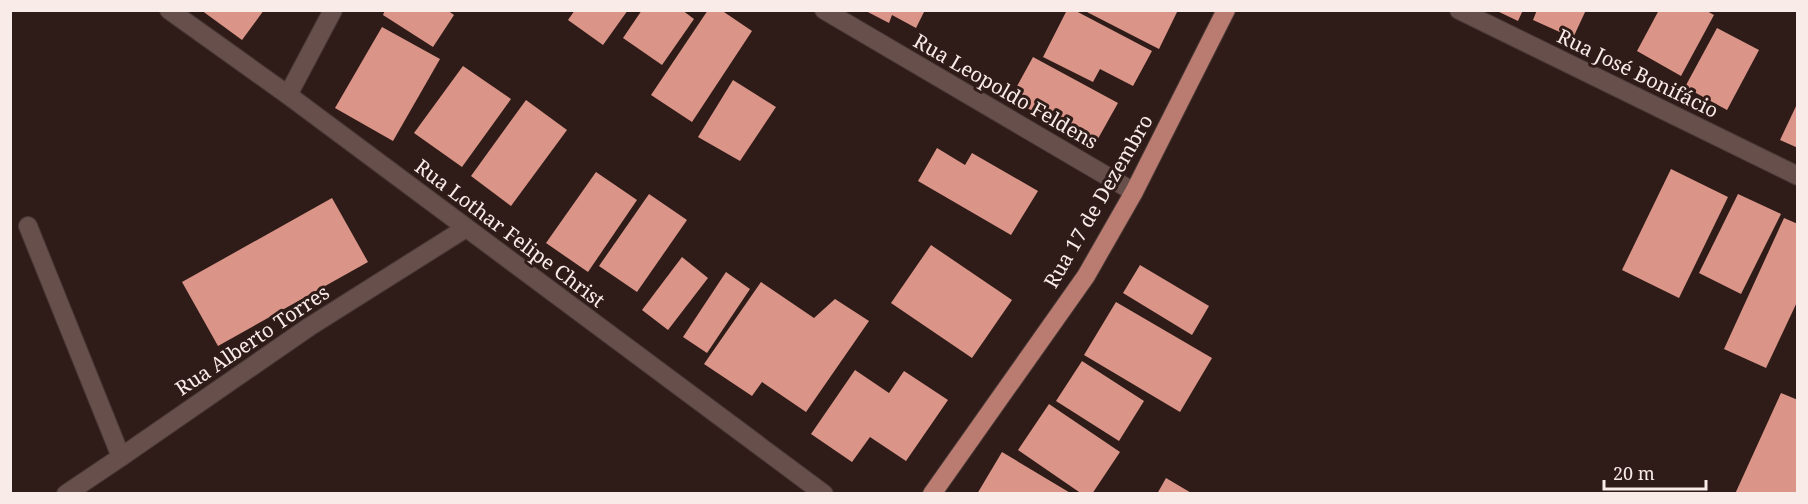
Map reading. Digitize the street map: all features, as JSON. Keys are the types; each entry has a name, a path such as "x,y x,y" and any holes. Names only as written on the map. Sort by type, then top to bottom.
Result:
{"main road":[{"name":"Rua 17 de Dezembro","path":"932,494 1086,276 1134,192 1226,10"}],"street":[{"name":"Rua Lothar Felipe Christ","path":"169,10 288,95 824,494"},
{"path":"288,95 333,10"},
{"name":"Rua Leopoldo Feldens","path":"824,10 1134,192"},
{"name":"Rua José Bonifácio","path":"1459,10 1797,176"},
{"path":"28,226 121,457"},
{"name":"Rua Alberto Torres","path":"66,494 309,327 466,228"}],"building":[{"path":"201,10 264,10 242,40"},
{"path":"385,10 447,10 454,15 433,47 383,15"},
{"path":"575,10 628,10 603,45 568,20"},
{"path":"642,10 682,10 694,19 662,65 623,38"},
{"path":"708,10 721,10 752,31 692,122 651,95"},
{"path":"864,10 925,10 916,28 892,15 889,23"},
{"path":"1067,10 1074,10 1152,51 1133,86 1100,69 1093,82 1043,57"},
{"path":"1083,10 1178,10 1159,49"},
{"path":"1495,10 1523,10 1518,21"},
{"path":"1537,10 1586,10 1573,38 1533,20"},
{"path":"1659,10 1705,10 1714,15 1681,76 1637,51"},
{"path":"382,27 440,59 393,141 335,108"},
{"path":"1717,28 1759,50 1727,110 1685,87"},
{"path":"1033,57 1118,103 1095,144 1010,99"},
{"path":"463,66 511,99 462,167 414,133"},
{"path":"733,80 776,107 740,161 698,137"},
{"path":"526,100 567,130 511,206 471,176"},
{"path":"1798,102 1798,148 1780,140"},
{"path":"937,148 965,165 972,153 1038,191 1011,235 918,181"},
{"path":"1671,169 1728,197 1679,298 1622,270"},
{"path":"596,172 637,200 588,272 546,243"},
{"path":"649,194 687,220 637,292 599,266"},
{"path":"1738,194 1781,214 1741,294 1699,273"},
{"path":"332,198 368,262 218,346 182,282"},
{"path":"1784,218 1798,224 1798,300 1766,368 1724,349"},
{"path":"931,245 1012,300 972,358 891,303"},
{"path":"682,257 708,278 668,330 642,310"},
{"path":"1140,265 1209,306 1192,335 1123,293"},
{"path":"726,272 750,289 707,353 683,337"},
{"path":"761,282 814,318 835,299 869,321 806,412 762,382 752,396 704,364"},
{"path":"1116,302 1212,358 1180,412 1084,355"},
{"path":"1082,361 1144,401 1119,441 1056,401"},
{"path":"855,370 889,393 904,371 948,400 906,461 870,437 852,462 811,434"},
{"path":"1781,393 1798,400 1798,494 1735,494"},
{"path":"1049,404 1120,452 1092,494 1082,494 1018,450"},
{"path":"1002,452 1072,494 977,494"},
{"path":"1166,478 1193,494 1157,494"}]}
